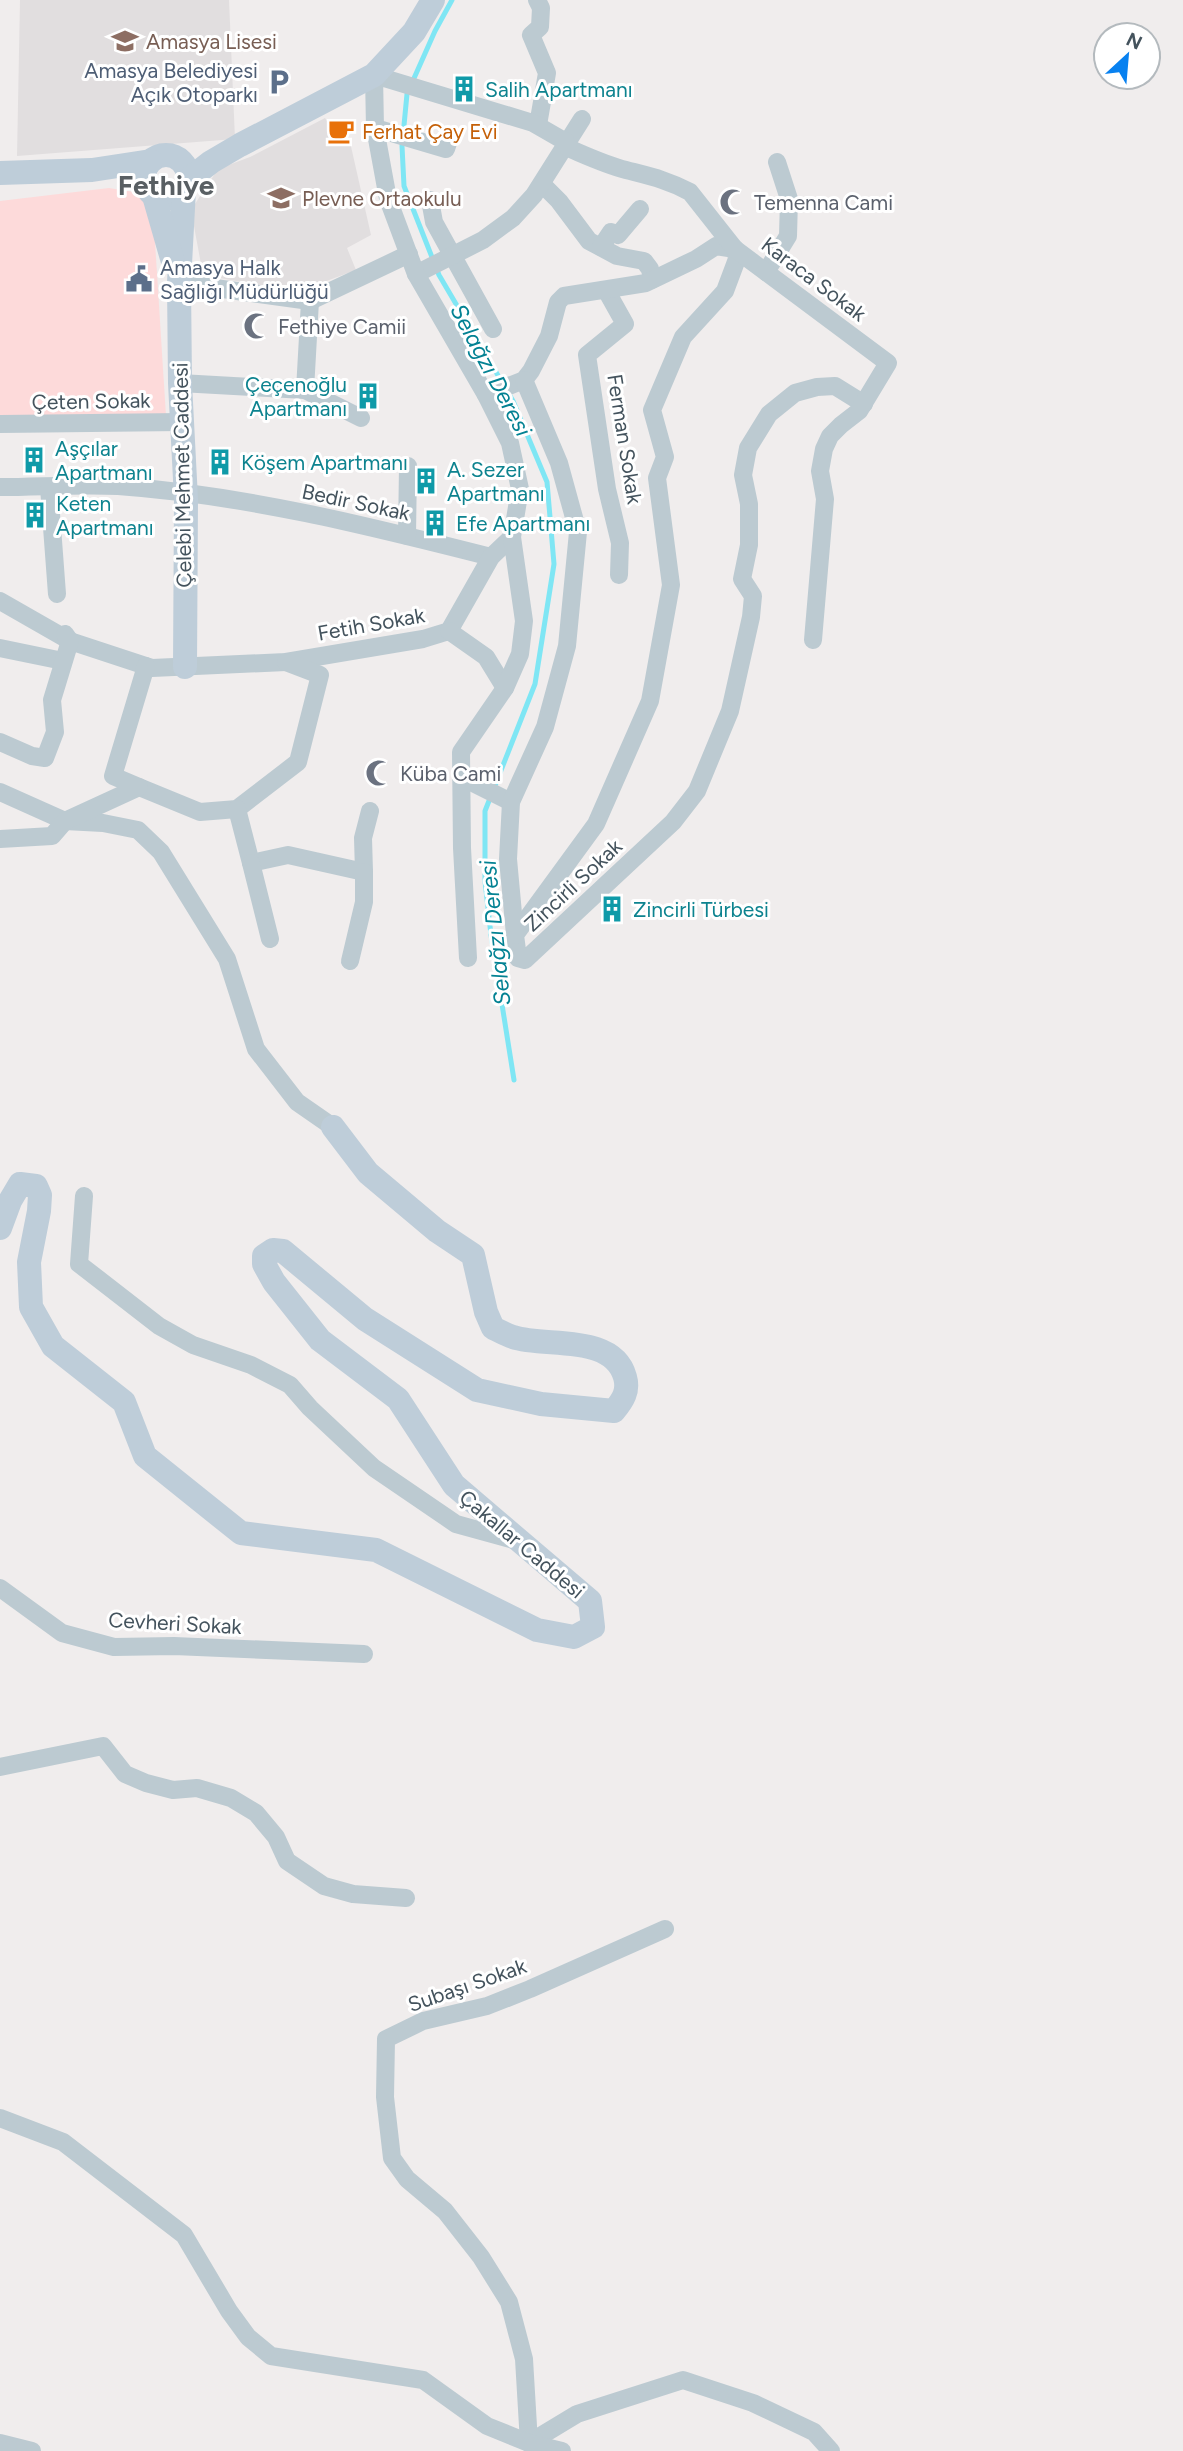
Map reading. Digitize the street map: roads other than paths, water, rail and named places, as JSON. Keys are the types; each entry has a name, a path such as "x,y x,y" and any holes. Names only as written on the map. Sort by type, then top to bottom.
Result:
{"street":[{"path":"92,170 130,179 168,199 175,197 184,176 374,75 414,32 433,0"},
{"path":"537,0 541,8 540,27 531,35 547,73 538,125"},
{"path":"374,75 375,128 388,199 409,254 489,394 510,443 520,489 512,537 524,621 520,653 505,688 461,752 462,848 468,958"},
{"name":"Karaca Sokak","path":"374,75 538,125 566,142 568,148 628,171 646,173 690,192 734,249 888,363 864,404 836,430 824,449 820,471 825,499 813,640"},
{"path":"420,272 483,240 513,218 542,184 582,119"},
{"path":"375,128 446,149 449,140"},
{"path":"0,173 92,170 151,161 167,155 184,176"},
{"path":"150,191 145,171 151,161"},
{"path":"766,272 788,236 789,200 777,162"},
{"name":"Çelebi Mehmet Caddesi","path":"184,176 179,283 180,383 186,494 185,667"},
{"path":"542,184 570,215 584,236 617,256 644,261 650,269 652,280"},
{"name":"Çelebi Mehmet Caddesi","path":"150,191 179,283"},
{"path":"430,200 434,222 449,256 493,329"},
{"path":"601,247 611,232 618,235 640,209"},
{"path":"489,394 520,381 549,336 558,302 564,296 652,280 716,246 734,249"},
{"name":"Zincirli Sokak","path":"734,249 737,258 725,291 683,337 652,410 665,457 657,478 671,585 650,701 596,824 515,935 518,958 525,960 673,822 697,791 730,711 751,617 753,596 742,579 749,545 749,504 743,475 748,448 768,414 795,393 817,387 835,386 864,404"},
{"path":"179,283 310,301 409,254"},
{"name":"Ferman Sokak","path":"606,290 625,324 587,355 607,489 620,543 619,575"},
{"path":"305,390 310,301"},
{"path":"515,935 508,859 511,802 545,727 567,646 578,532 559,463 520,381"},
{"path":"180,383 305,390 361,418"},
{"name":"Çeten Sokak","path":"0,424 182,422"},
{"path":"407,536 408,466"},
{"name":"Bedir Sokak","path":"0,488 116,486 186,494 331,517 491,557"},
{"path":"49,487 57,594"},
{"name":"Fetih Sokak","path":"0,601 70,641 152,668 286,662 423,639 449,631 491,557 512,537"},
{"path":"0,742 32,756 45,758 55,732 52,700 70,641 59,625"},
{"path":"449,631 486,657 505,688"},
{"path":"0,648 63,661"},
{"path":"146,666 113,776 200,811 237,810 298,762 320,675 286,662"},
{"path":"461,777 511,802"},
{"path":"0,839 52,836 65,821 139,787"},
{"path":"0,792 65,821 103,823 138,830 161,852 227,959 256,1049 297,1102 333,1127"},
{"path":"237,810 270,939"},
{"path":"350,961 364,902 363,838 370,811"},
{"path":"251,863 288,855 364,872"},
{"name":"Çakallar Caddesi","path":"0,1228 20,1184 36,1186 40,1195 29,1262 31,1307 53,1346 124,1402 145,1456 241,1533 376,1550 537,1630 575,1637 593,1628 590,1601 454,1485 398,1399 320,1340 274,1282 264,1264 264,1256 273,1250 283,1251 365,1319 477,1390 541,1404 614,1411 625,1399 627,1383 622,1367 603,1350 575,1344 514,1338 494,1328 486,1312 473,1255 437,1231 368,1173 333,1127"},
{"path":"84,1196 79,1265 159,1326 193,1345 251,1365 290,1385 310,1408 374,1468 456,1524 521,1542"},
{"name":"Cevheri Sokak","path":"0,1588 62,1633 114,1647 174,1646 364,1654"},
{"path":"0,1767 103,1746 125,1774 136,1779 173,1790 197,1788 231,1798 257,1813 276,1837 287,1861 324,1886 353,1894 406,1898"},
{"name":"Subaşı Sokak","path":"529,2443 524,2359 509,2302 481,2256 445,2211 407,2179 392,2158 385,2097 386,2039 423,2021 486,2006 530,1989 665,1929"},
{"path":"0,2118 63,2142 184,2235 229,2311 248,2337 271,2356 423,2380 487,2426 529,2443 562,2451"},
{"path":"529,2443 577,2414 683,2380 753,2403 814,2432 831,2451"},
{"path":"0,2443 32,2451"}],"waterway":[{"name":"Selağzı Deresi","path":"452,0 407,94 402,146 404,186 439,275 513,401 547,482 554,564 535,684 485,811 485,881 514,1080"}],"place":[{"name":"Amasya Lisesi","path":"125,41"},
{"name":"Amasya Belediyesi Açık Otoparkı","path":"279,82"},
{"name":"Salih Apartmanı","path":"464,89"},
{"name":"Ferhat Çay Evi","path":"341,131"},
{"name":"Plevne Ortaokulu","path":"281,198"},
{"name":"Temenna Cami","path":"733,202"},
{"name":"Amasya Halk Sağlığı Müdürlüğü","path":"139,279"},
{"name":"Fethiye Camii","path":"257,326"},
{"name":"Çeçenoğlu Apartmanı","path":"368,396"},
{"name":"Aşçılar Apartmanı","path":"34,460"},
{"name":"Köşem Apartmanı","path":"220,462"},
{"name":"A. Sezer Apartmanı","path":"426,481"},
{"name":"Keten Apartmanı","path":"35,515"},
{"name":"Efe Apartmanı","path":"435,523"},
{"name":"Küba Cami","path":"379,773"},
{"name":"Zincirli Türbesi","path":"612,909"}],"district":[{"name":"Fethiye","path":"166,185"}]}
